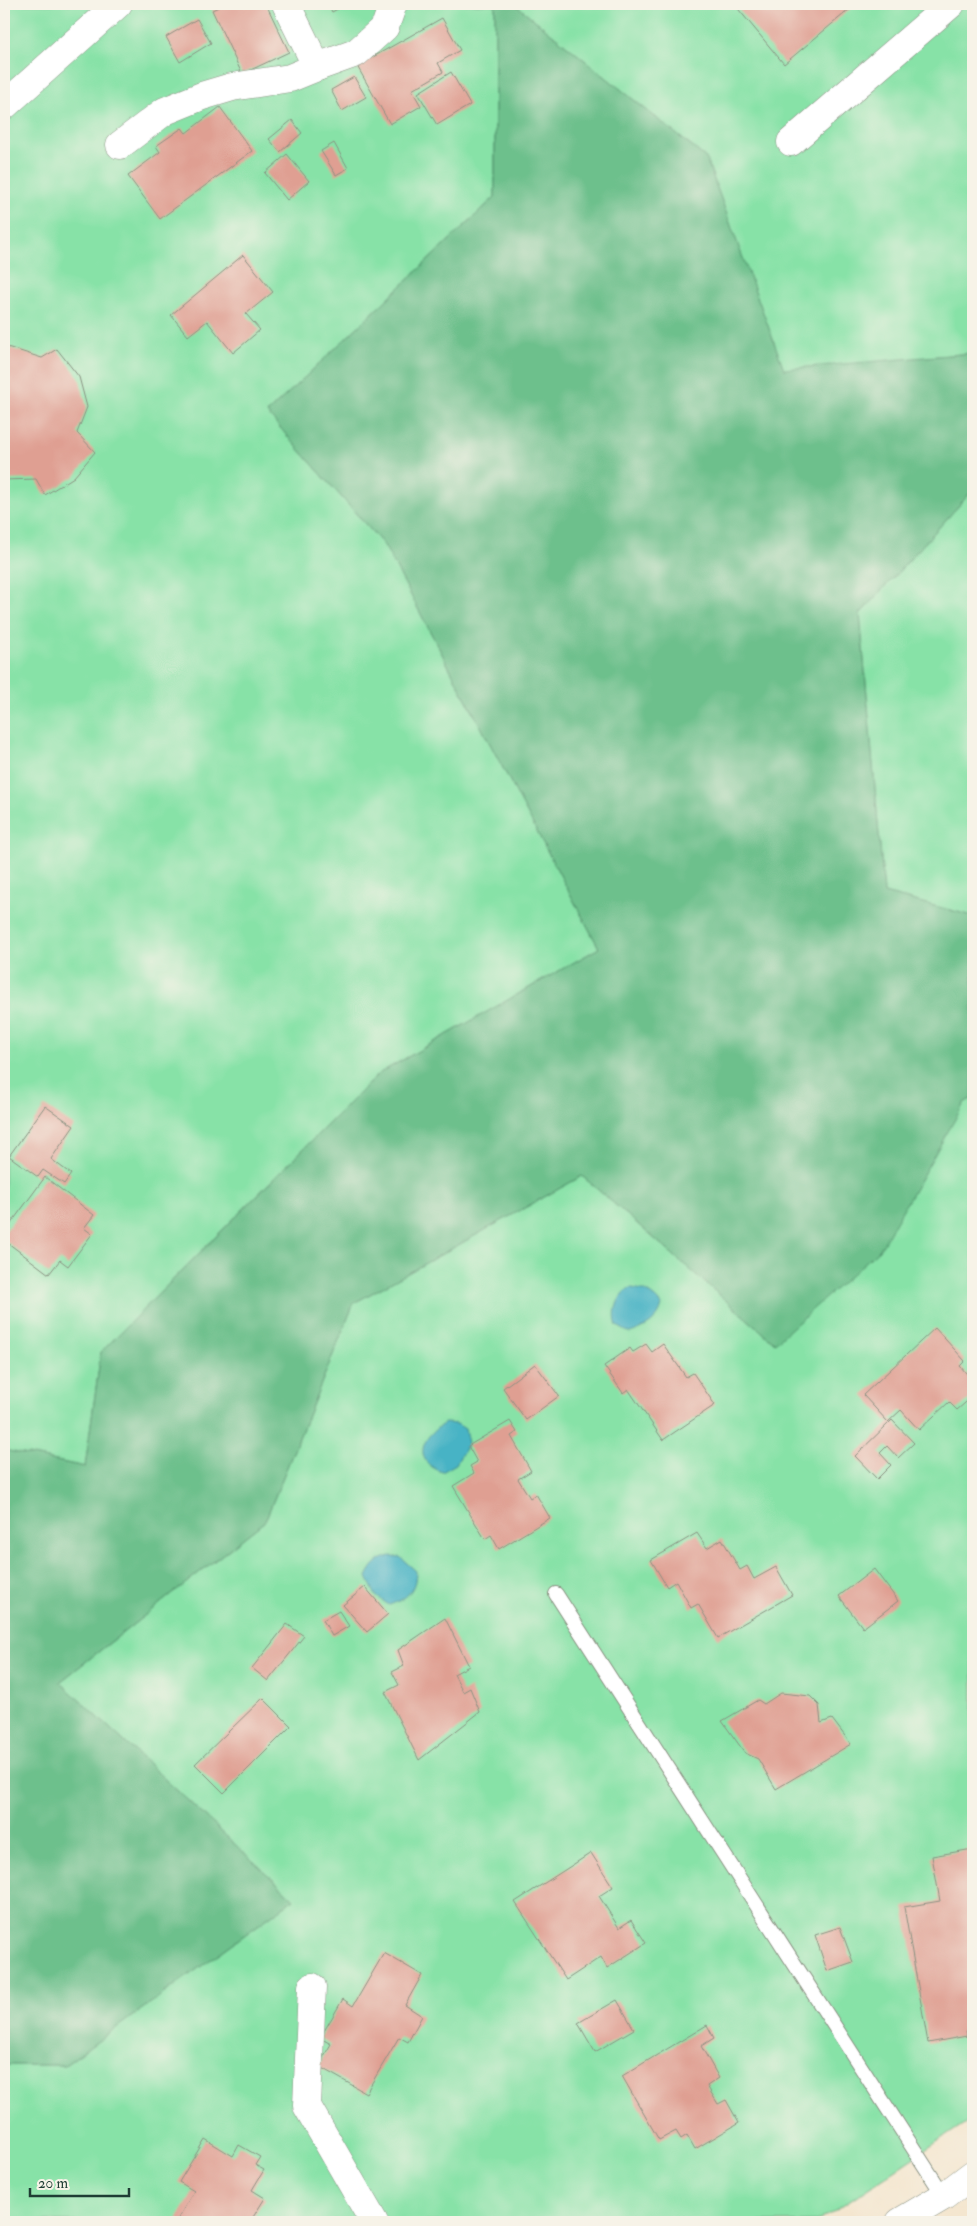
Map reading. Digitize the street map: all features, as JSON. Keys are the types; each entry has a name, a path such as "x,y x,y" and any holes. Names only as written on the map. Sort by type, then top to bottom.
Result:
{"street":[{"path":"4,106 118,4"},
{"path":"286,4 316,67"},
{"path":"120,145 165,111 202,96 232,86 290,78 356,53 385,27 393,4"},
{"path":"790,142 951,4"},
{"path":"312,1987 306,2106 374,2222"},
{"path":"900,2222 944,2196 973,2174"}],"lane":[{"path":"556,1594 944,2196"}],"green space":[{"path":"4,4 495,4 495,197 267,413 384,545 599,948 378,1074 101,1352 85,1467 4,1450"},
{"path":"495,4 515,4 706,158 784,369 973,353 973,490 860,614 884,893 973,916 973,1098 965,1102 880,1249 775,1343 582,1176 354,1303 265,1521 60,1682 294,1899 65,2065 4,2065 4,1450 85,1467 101,1352 378,1074 599,948 384,545 267,413 495,197"},
{"path":"515,4 973,4 973,353 784,370 706,158"},
{"path":"973,490 973,916 884,893 860,614"},
{"path":"973,1098 973,2118 817,2222 4,2222 4,2065 65,2065 294,1899 60,1682 265,1521 354,1303 582,1176 775,1343 965,1102"}],"water":[{"path":"631,1288 648,1293 662,1305 655,1320 641,1329 630,1333 617,1326 615,1315 617,1304 626,1291"},
{"path":"445,1423 457,1424 465,1429 468,1443 456,1464 442,1472 432,1467 426,1461 423,1455 423,1448 430,1434"},
{"path":"390,1556 400,1557 416,1571 416,1578 412,1589 405,1597 389,1605 376,1596 367,1577 376,1564"}],"building":[{"path":"225,4 266,4 289,52 242,74 212,10"},
{"path":"328,4 347,4 332,12"},
{"path":"734,4 856,4 784,64"},
{"path":"442,18 460,50 438,63 443,72 412,90 421,106 390,124 357,66"},
{"path":"197,19 211,43 180,62 166,37"},
{"path":"451,72 470,105 437,125 418,93"},
{"path":"354,77 366,97 342,111 331,90"},
{"path":"220,107 252,151 160,219 128,176 160,152 156,146 182,128 186,133"},
{"path":"292,120 302,133 280,152 269,139"},
{"path":"334,143 348,168 336,175 321,151"},
{"path":"287,154 309,181 287,200 265,173"},
{"path":"243,255 273,292 246,314 260,330 233,353 207,321 188,336 171,315"},
{"path":"4,346 42,358 57,349 79,377 87,407 77,433 95,452 74,477 45,495 36,479 4,480"},
{"path":"45,1106 74,1126 51,1159 71,1174 64,1184 43,1170 38,1177 9,1156"},
{"path":"45,1177 94,1215 84,1228 92,1234 68,1266 60,1260 49,1274 4,1240 4,1233"},
{"path":"935,1328 965,1361 960,1366 973,1381 973,1396 957,1410 949,1402 919,1430 901,1410 888,1422 863,1395"},
{"path":"646,1344 652,1352 663,1344 686,1377 693,1373 715,1405 663,1440 628,1389 623,1393 604,1366 630,1348 633,1352"},
{"path":"535,1364 559,1396 526,1420 503,1388"},
{"path":"892,1420 914,1443 898,1458 887,1446 880,1453 891,1465 877,1479 855,1456"},
{"path":"510,1421 517,1432 511,1436 531,1471 518,1479 530,1498 536,1494 550,1518 499,1549 491,1535 485,1539 453,1486 474,1473 470,1466 477,1462 468,1446"},
{"path":"697,1533 707,1548 722,1539 740,1570 747,1566 754,1579 776,1567 792,1595 718,1638 698,1604 691,1608 676,1581 667,1587 651,1560"},
{"path":"874,1569 898,1601 863,1628 839,1596"},
{"path":"365,1587 388,1614 367,1632 343,1605"},
{"path":"339,1611 349,1626 332,1636 323,1620"},
{"path":"445,1618 469,1666 454,1674 463,1692 470,1688 480,1712 419,1760 385,1692 399,1685 392,1672 404,1666 398,1650"},
{"path":"287,1624 304,1636 268,1681 252,1668"},
{"path":"781,1693 810,1696 819,1705 821,1723 832,1719 851,1744 776,1789 758,1759 745,1753 722,1721 758,1700 764,1704"},
{"path":"263,1698 291,1726 224,1793 195,1764"},
{"path":"973,1849 973,1936 970,1937 973,1950 973,2029 966,2030 967,2036 928,2043 904,1907 940,1901 932,1856"},
{"path":"591,1853 613,1887 599,1896 619,1928 631,1920 646,1943 607,1968 601,1957 566,1980 515,1902"},
{"path":"840,1927 853,1962 827,1971 815,1935"},
{"path":"384,1953 422,1975 405,2005 422,2016 408,2042 399,2037 366,2093 318,2066 331,2044 320,2038 343,1999 353,2006"},
{"path":"617,2000 634,2029 595,2052 578,2023"},
{"path":"707,2025 714,2038 701,2046 719,2078 707,2086 718,2104 726,2100 739,2123 695,2149 687,2135 681,2139 676,2131 659,2140 622,2076"},
{"path":"205,2139 233,2156 239,2145 260,2157 255,2165 264,2170 252,2190 265,2198 250,2222 176,2222 194,2191 179,2182"}]}
